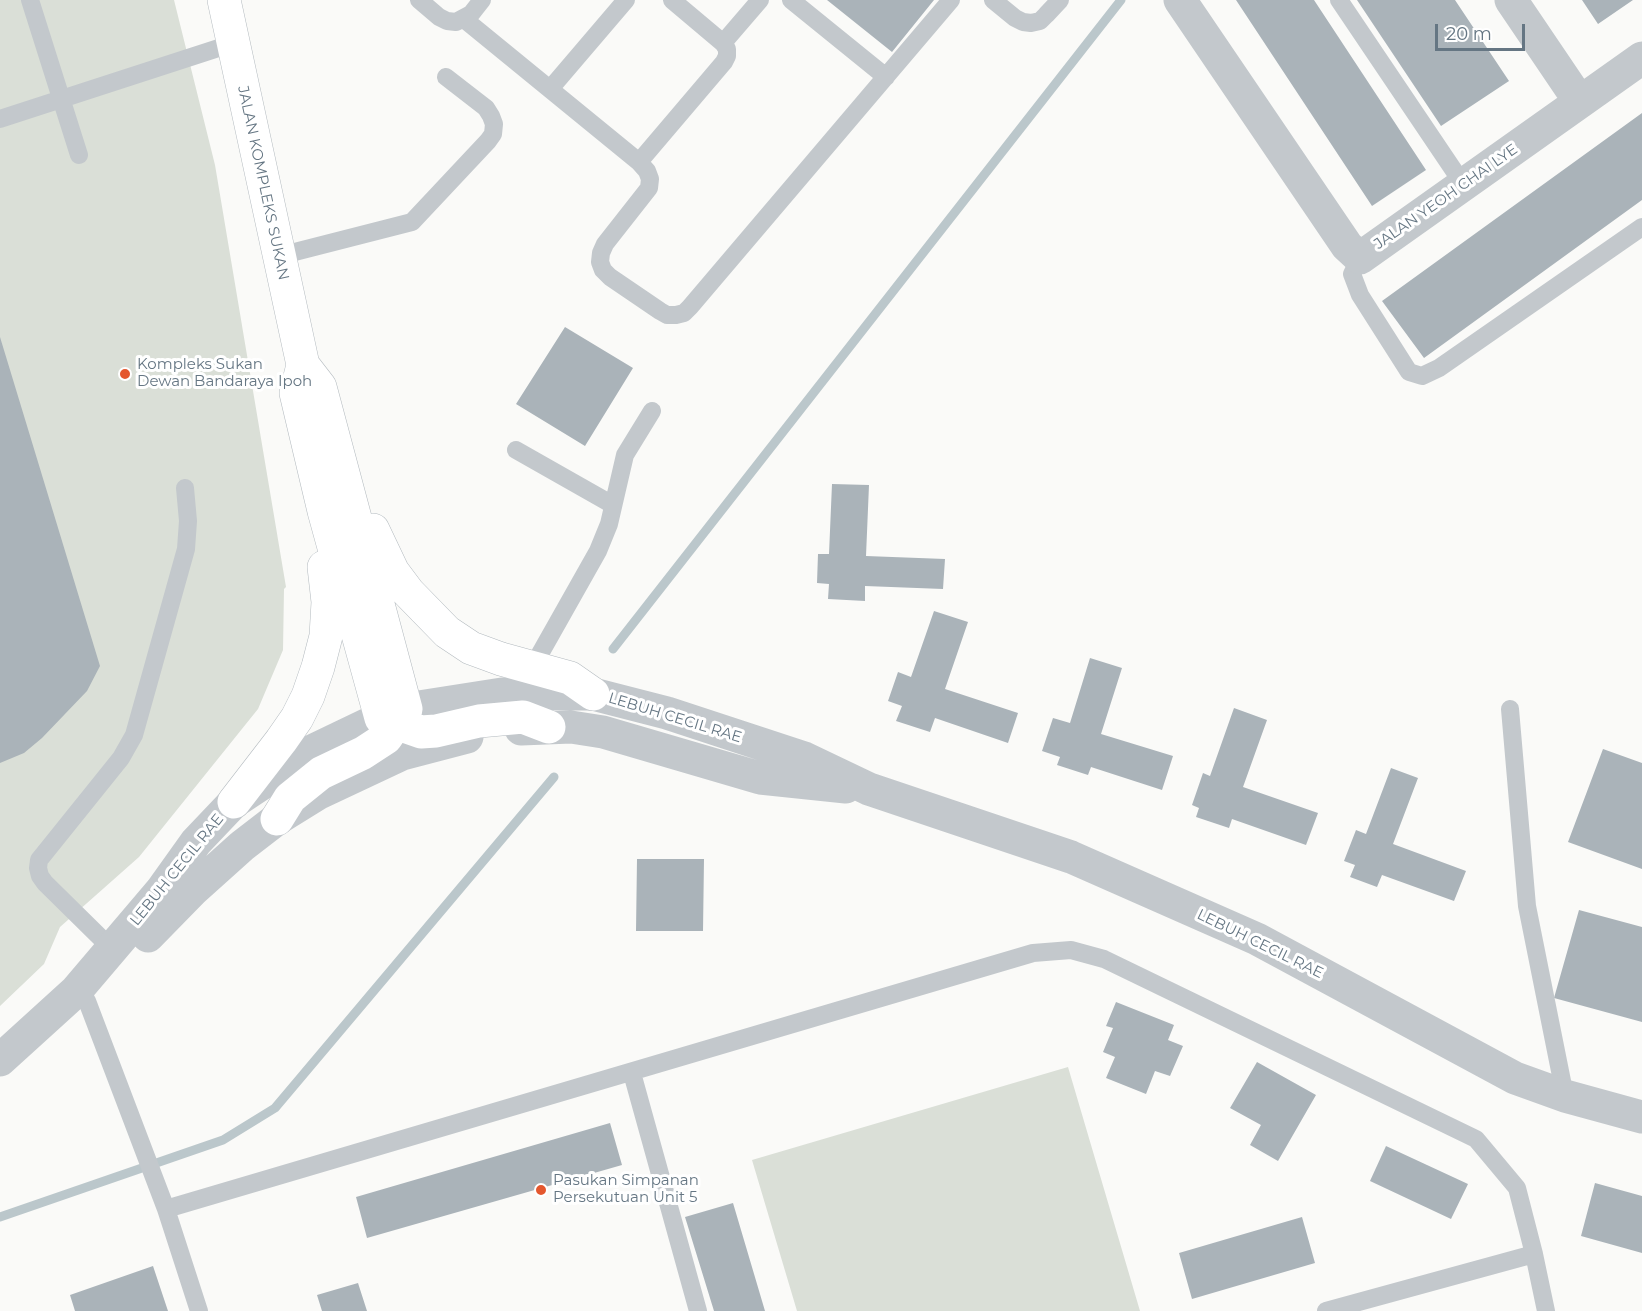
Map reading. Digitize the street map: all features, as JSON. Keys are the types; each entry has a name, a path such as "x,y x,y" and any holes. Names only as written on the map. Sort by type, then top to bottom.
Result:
{"main road":[{"name":"JALAN KOMPLEKS SUKAN","path":"224,0 303,365 320,387 337,507 395,717"},
{"path":"234,802 297,718 308,696 326,636 328,602 320,549 337,507 373,529 393,572 408,592 447,632 471,648 570,678 593,694"},
{"path":"277,819 290,798 321,773 377,745 395,717 421,732 436,731 479,721 523,717 549,727"}],"street":[{"name":"JALAN YEOH CHAI LYE","path":"1180,0 1347,246 1360,258 1642,58"},
{"path":"1511,0 1580,102"},
{"name":"LEBUH CECIL RAE","path":"0,1060 76,991 161,891 196,842 234,802 308,753 395,717 502,694 593,694 667,713 804,758 869,789 1082,861 1257,939 1515,1078 1565,1096 1642,1117"},
{"name":"LEBUH CECIL RAE","path":"0,1084 87,1001 193,890 242,846 277,819 318,793 402,754 466,737 509,729 571,728 603,732 760,778 869,789"}],"lane":[{"path":"30,0 79,155"},
{"path":"419,0 447,21 456,22 464,19 482,0"},
{"path":"550,89 626,0"},
{"path":"639,162 727,56 723,43 672,0"},
{"path":"723,43 760,0"},
{"path":"791,0 886,77"},
{"path":"464,19 639,162 647,171 650,179 649,188 605,244 600,262 603,270 610,277 660,311 667,315 676,315 684,313 690,307 951,0"},
{"path":"993,0 1015,18 1031,23 1040,21 1060,0"},
{"path":"1339,0 1463,184"},
{"path":"0,119 234,43"},
{"path":"279,256 412,222 480,150 493,134 494,124 491,116 486,108 446,77"},
{"path":"1360,258 1352,274 1360,295 1409,372 1422,376 1439,368 1642,227"},
{"path":"532,668 598,551 609,524 625,455 652,411"},
{"path":"516,450 614,505"},
{"path":"112,949 45,883 40,876 39,860 121,758 134,735 186,549 188,521 185,488"},
{"path":"1510,709 1527,906 1565,1096"},
{"path":"163,1202 632,1073 1033,953 1071,950 1104,959 1476,1139 1517,1188 1546,1311"},
{"path":"87,1001 163,1202 199,1311"},
{"path":"632,1073 698,1311"},
{"path":"1326,1311 1534,1254"}],"shaded area":[{"name":"Kompleks Sukan Dewan Bandaraya Ipoh","path":"0,0 174,0 215,165 286,587 284,589 283,650 258,709 139,857 60,927 44,964 0,1006"},
{"path":"1068,1067 1140,1311 797,1311 752,1160"}],"building":[{"path":"827,0 934,0 892,52"},
{"path":"1236,0 1314,0 1426,170 1372,206"},
{"path":"1357,0 1455,0 1509,81 1441,126"},
{"path":"1582,0 1633,0 1598,24"},
{"path":"1642,113 1642,200 1424,358 1382,301"},
{"path":"565,327 633,368 585,446 516,404"},
{"path":"0,337 100,666 87,691 42,738 24,753 0,763"},
{"path":"832,484 869,485 866,556 945,559 943,589 865,586 865,601 828,599 829,584 817,583 818,554 829,554"},
{"path":"934,611 968,622 945,689 1018,713 1008,743 935,718 930,732 896,721 902,706 888,701 898,672 911,677"},
{"path":"1090,658 1122,668 1101,734 1173,756 1162,790 1091,767 1088,775 1057,765 1060,757 1042,751 1053,718 1070,723"},
{"path":"1234,708 1267,720 1243,787 1318,813 1306,845 1232,819 1229,828 1196,817 1199,808 1192,805 1203,773 1210,776"},
{"path":"1603,749 1642,763 1642,869 1568,842"},
{"path":"1391,768 1418,778 1393,844 1466,871 1454,901 1382,875 1377,887 1350,877 1355,865 1344,861 1356,830 1366,834"},
{"path":"637,859 704,859 703,931 636,931"},
{"path":"1579,910 1642,927 1642,1022 1554,998"},
{"path":"1116,1002 1174,1025 1168,1040 1183,1046 1170,1076 1155,1071 1146,1094 1106,1078 1115,1057 1103,1052 1113,1028 1106,1026"},
{"path":"1257,1062 1316,1095 1278,1161 1250,1145 1261,1125 1230,1108"},
{"path":"610,1123 622,1165 367,1238 356,1197"},
{"path":"1386,1146 1468,1184 1451,1219 1370,1181"},
{"path":"1595,1183 1642,1196 1642,1253 1581,1236"},
{"path":"733,1203 765,1311 714,1311 685,1217"},
{"path":"1302,1217 1315,1263 1192,1299 1179,1253"},
{"path":"153,1266 168,1311 75,1311 70,1295"},
{"path":"358,1283 367,1311 322,1311 317,1295"}],"waterway":[{"path":"613,649 1121,0"},
{"path":"0,1217 223,1140 275,1108 554,777"}],"place":[{"name":"Kompleks Sukan Dewan Bandaraya Ipoh","path":"125,374"},
{"name":"Pasukan Simpanan Persekutuan Unit 5","path":"541,1190"}]}
